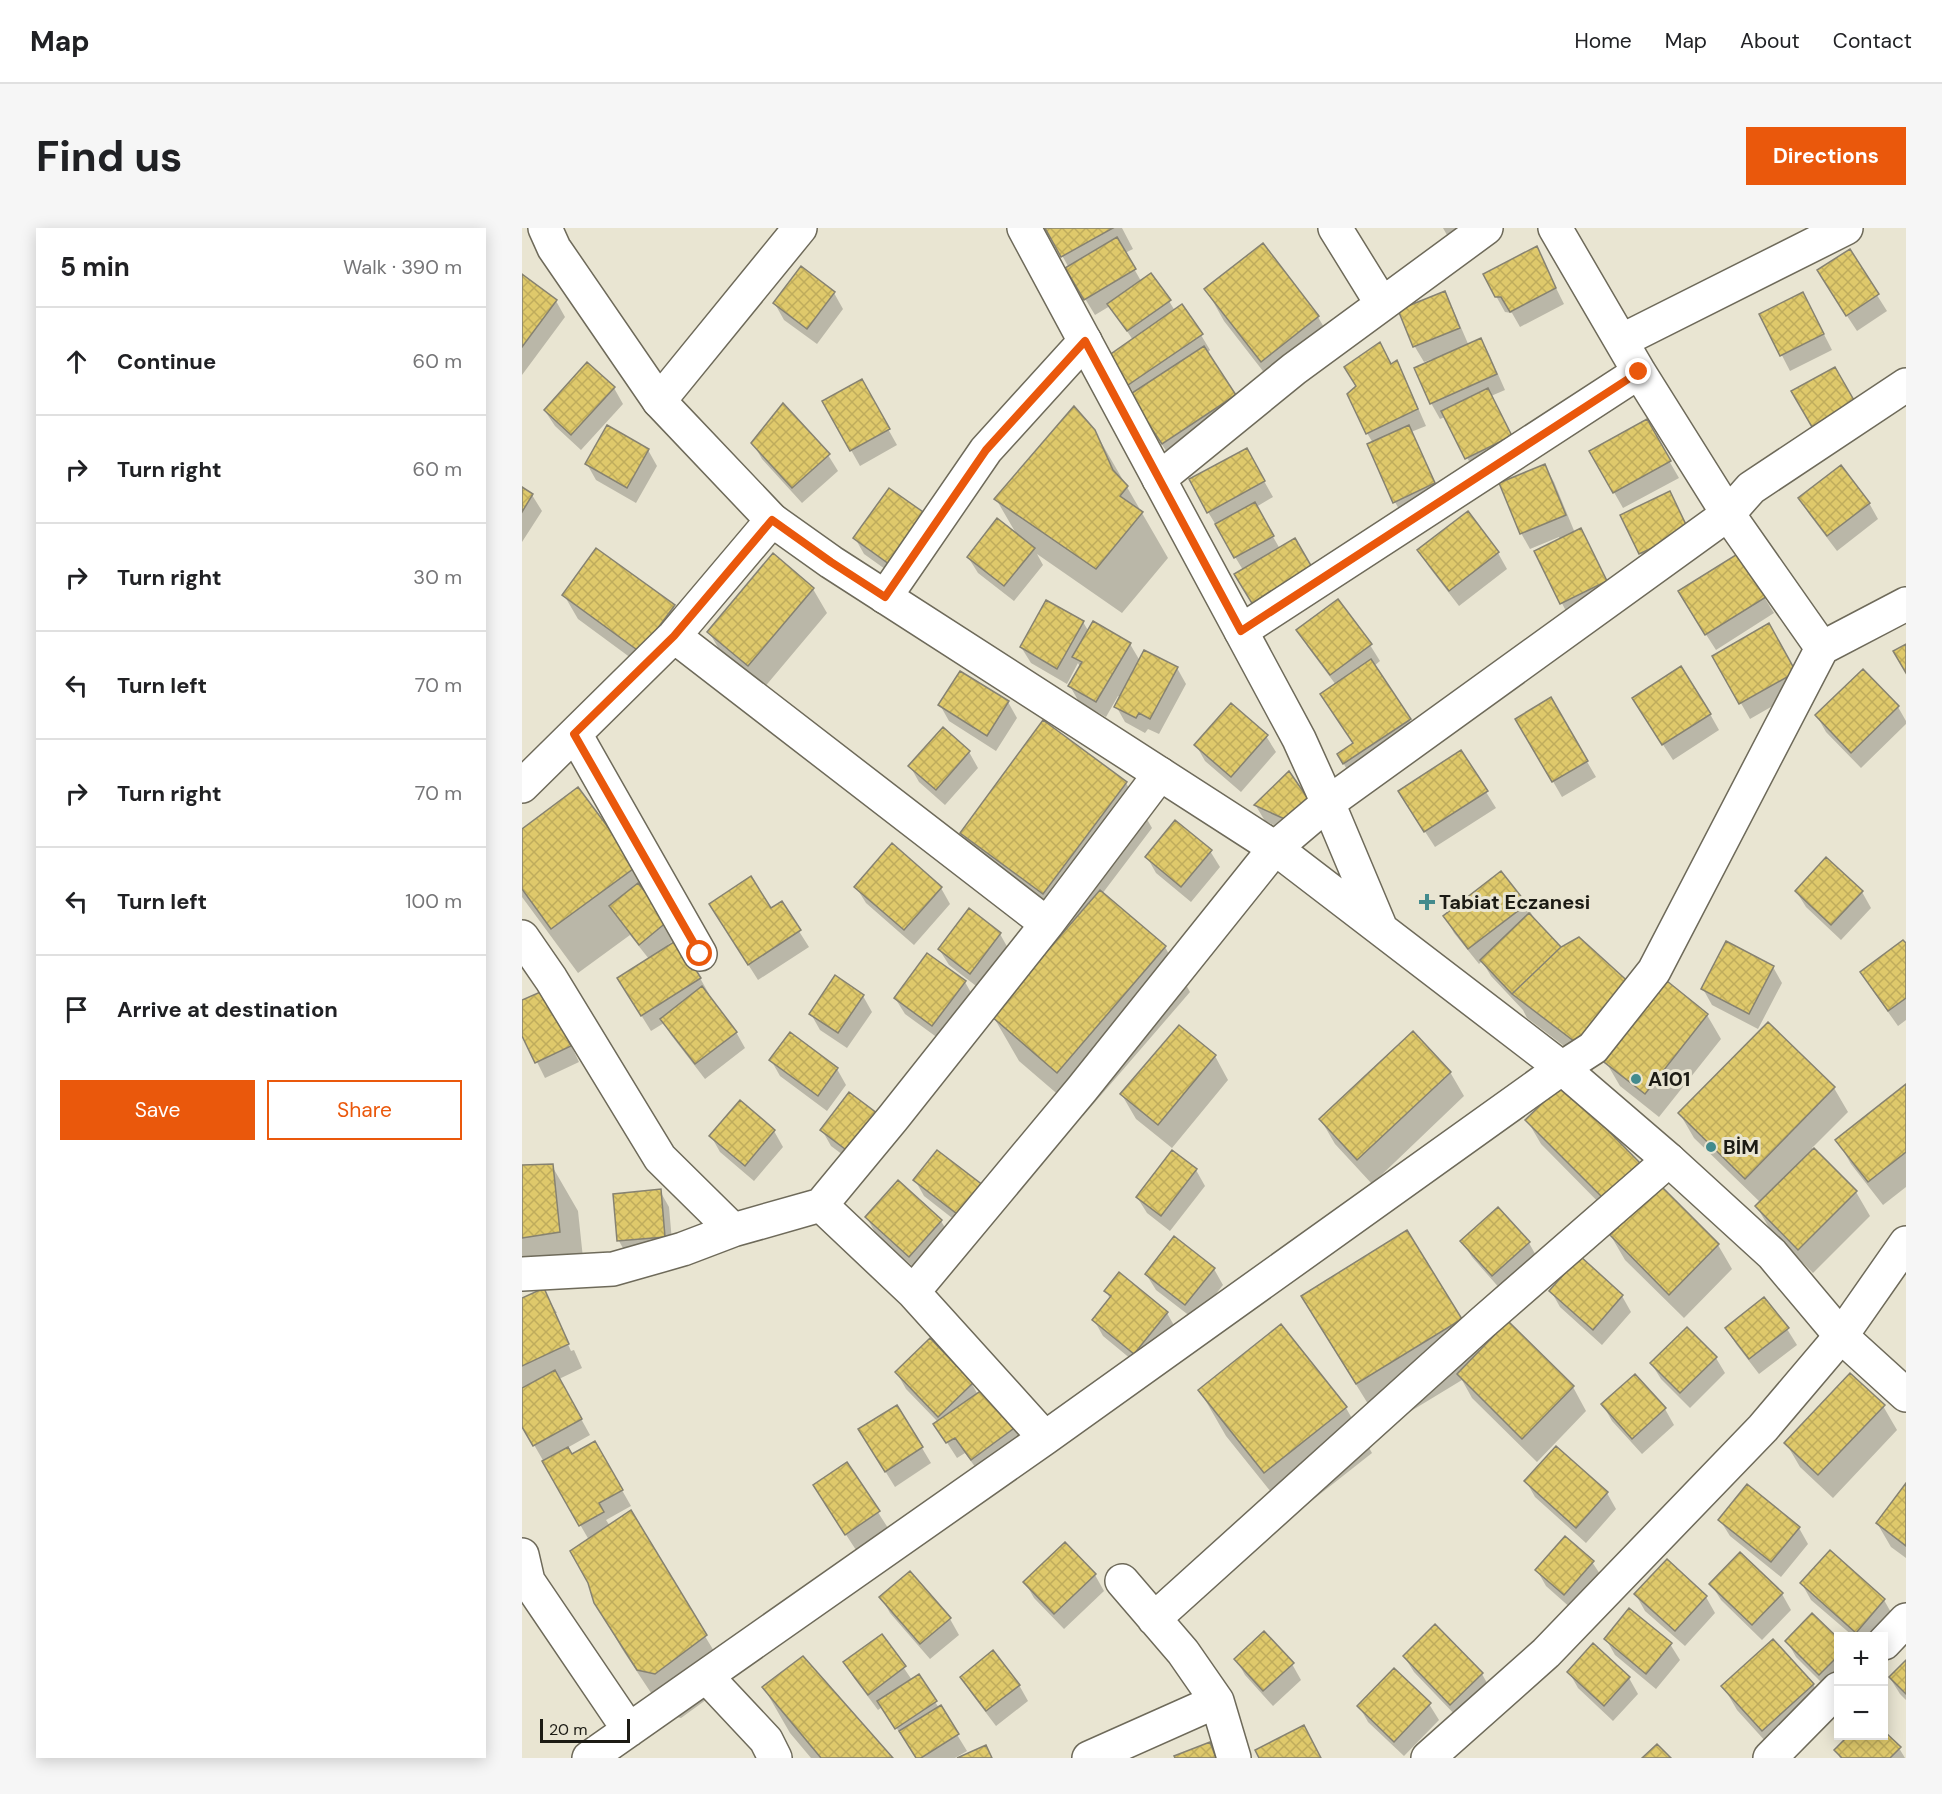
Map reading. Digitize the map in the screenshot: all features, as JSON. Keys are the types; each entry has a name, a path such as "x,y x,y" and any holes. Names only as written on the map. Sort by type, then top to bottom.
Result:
{"street":[{"path":"545,228 554,248 659,401 772,520 831,562 1275,848 1562,1068 1669,1160 1772,1254 1841,1336 1906,1395"},
{"path":"659,401 800,228"},
{"path":"1024,228 1299,739 1382,931"},
{"path":"1335,228 1382,304"},
{"path":"1159,479 1294,369 1486,228"},
{"path":"1555,228 1639,372 1728,514 1822,648"},
{"path":"1621,341 1846,228"},
{"path":"885,597 986,450 1085,341"},
{"path":"1241,631 1639,372"},
{"path":"913,1292 1082,1089 1275,848 1328,803 1728,514 1751,488 1906,385"},
{"path":"522,786 674,636 772,520"},
{"path":"589,1758 1045,1438 1593,1048 1654,972 1822,648 1906,604"},
{"path":"674,636 1047,924"},
{"path":"574,734 700,954"},
{"path":"522,1274 614,1269 683,1249 734,1230 821,1205 1047,924 1160,774"},
{"path":"522,937 551,979 660,1158 734,1230"},
{"path":"1154,1619 1482,1323 1669,1160"},
{"path":"821,1205 913,1292 1045,1438"},
{"path":"1428,1758 1546,1653 1763,1428 1841,1336 1906,1243"},
{"path":"522,1555 528,1581 629,1730"},
{"path":"1122,1581 1183,1652 1217,1701 1234,1758"},
{"path":"1888,1639 1906,1620"},
{"path":"706,1676 766,1740 775,1758"},
{"path":"1770,1758 1834,1694"},
{"path":"1089,1758 1217,1701"}],"building":[{"path":"1045,228 1113,228 1061,257"},
{"path":"1117,237 1136,269 1084,300 1065,268"},
{"path":"1263,243 1319,316 1261,362 1204,289"},
{"path":"1537,246 1556,288 1510,312 1501,297 1495,297 1483,274"},
{"path":"1850,249 1879,294 1846,316 1817,270"},
{"path":"801,266 835,292 807,329 773,303"},
{"path":"1151,273 1171,300 1127,331 1107,304"},
{"path":"522,274 557,300 522,347"},
{"path":"1445,291 1460,328 1413,347 1398,310"},
{"path":"1803,292 1824,334 1780,356 1759,314"},
{"path":"1182,304 1203,334 1128,385 1108,356"},
{"path":"1481,338 1497,374 1430,404 1414,368"},
{"path":"1380,342 1391,364 1397,360 1418,409 1366,434 1347,394 1356,386 1344,367"},
{"path":"1204,346 1236,395 1162,444 1129,395"},
{"path":"587,362 615,387 571,435 544,410"},
{"path":"1835,367 1855,402 1812,427 1791,391"},
{"path":"862,379 890,429 850,451 822,401"},
{"path":"1488,388 1512,436 1465,459 1441,411"},
{"path":"783,403 830,454 792,488 751,443"},
{"path":"1074,406 1095,430 1113,470 1128,486 1120,496 1143,512 1096,569 994,499"},
{"path":"1647,419 1671,461 1613,493 1589,451"},
{"path":"607,425 649,449 627,488 585,464"},
{"path":"1409,425 1435,483 1393,503 1367,444"},
{"path":"1247,448 1265,481 1207,513 1189,479"},
{"path":"1545,464 1566,515 1520,534 1499,483"},
{"path":"1841,465 1870,503 1827,536 1798,498"},
{"path":"522,487 533,494 522,512"},
{"path":"889,488 926,514 889,564 853,538"},
{"path":"1670,491 1689,531 1639,554 1620,515"},
{"path":"1255,502 1274,536 1234,558 1215,524"},
{"path":"1468,511 1499,552 1449,591 1417,550"},
{"path":"997,518 1035,548 1004,586 967,557"},
{"path":"1581,528 1607,581 1560,604 1534,551"},
{"path":"1295,538 1313,569 1253,605 1234,574"},
{"path":"596,548 675,605 640,652 562,595"},
{"path":"773,553 814,588 748,666 707,632"},
{"path":"1739,553 1766,597 1705,635 1678,591"},
{"path":"1338,599 1372,644 1330,675 1296,630"},
{"path":"1046,600 1084,621 1057,669 1020,647"},
{"path":"1093,621 1131,643 1096,702 1068,686 1082,662 1072,657"},
{"path":"1769,623 1796,672 1739,704 1712,656"},
{"path":"1906,644 1906,673 1893,651"},
{"path":"1144,650 1178,667 1150,719 1139,713 1136,718 1114,707"},
{"path":"1371,659 1411,719 1343,764 1337,754 1353,743 1320,694"},
{"path":"1681,666 1711,714 1662,745 1632,698"},
{"path":"1863,669 1899,706 1851,753 1815,715"},
{"path":"960,671 1009,701 987,736 938,705"},
{"path":"1551,697 1588,761 1552,782 1515,719"},
{"path":"1231,703 1268,735 1231,777 1194,745"},
{"path":"1043,720 1127,782 1043,894 960,833"},
{"path":"943,727 970,751 936,790 908,766"},
{"path":"1461,750 1488,791 1424,832 1398,791"},
{"path":"1289,771 1309,800 1289,821 1254,805"},
{"path":"578,787 637,866 551,929 522,889 522,829"},
{"path":"1175,820 1212,850 1181,887 1145,857"},
{"path":"892,843 942,887 904,930 854,887"},
{"path":"1826,857 1863,891 1831,925 1795,891"},
{"path":"1501,871 1527,904 1468,949 1443,916"},
{"path":"751,876 771,908 782,901 801,930 748,965 709,904"},
{"path":"638,883 668,921 639,945 609,906"},
{"path":"1100,890 1166,946 1057,1073 991,1016"},
{"path":"969,908 1001,933 970,974 938,949"},
{"path":"1529,913 1561,947 1512,994 1480,960"},
{"path":"1579,937 1633,986 1579,1045 1512,994 1561,947"},
{"path":"677,940 701,978 641,1016 617,978"},
{"path":"1903,940 1906,943 1906,998 1888,1011 1860,972"},
{"path":"1726,941 1774,966 1749,1014 1701,989"},
{"path":"927,953 966,981 932,1026 894,998"},
{"path":"835,975 864,995 838,1033 809,1014"},
{"path":"1667,981 1708,1014 1645,1094 1604,1062"},
{"path":"702,986 737,1032 695,1064 660,1019"},
{"path":"545,990 571,1046 535,1063 522,1036 522,1000"},
{"path":"1768,1022 1835,1087 1745,1179 1678,1113"},
{"path":"1179,1025 1216,1055 1158,1125 1120,1094"},
{"path":"1413,1031 1451,1072 1357,1160 1319,1119"},
{"path":"790,1032 838,1068 818,1096 769,1060"},
{"path":"1562,1084 1641,1164 1605,1200 1525,1120"},
{"path":"1906,1084 1906,1152 1868,1182 1835,1140"},
{"path":"849,1092 878,1114 849,1152 820,1130"},
{"path":"740,1100 775,1130 745,1166 709,1136"},
{"path":"1814,1148 1857,1191 1798,1250 1755,1206"},
{"path":"937,1150 984,1186 961,1217 913,1180"},
{"path":"1172,1150 1197,1169 1161,1216 1136,1197"},
{"path":"553,1164 560,1232 522,1238 522,1165"},
{"path":"898,1180 942,1220 909,1257 865,1217"},
{"path":"1660,1185 1719,1244 1669,1295 1610,1235"},
{"path":"661,1189 665,1237 617,1241 613,1194"},
{"path":"1498,1207 1530,1242 1492,1276 1460,1241"},
{"path":"1407,1230 1462,1319 1356,1384 1301,1296"},
{"path":"1174,1236 1215,1268 1185,1305 1145,1274"},
{"path":"1580,1256 1623,1295 1593,1330 1549,1291"},
{"path":"1119,1272 1168,1312 1134,1354 1092,1320 1111,1296 1104,1291"},
{"path":"544,1288 569,1344 522,1366 522,1298"},
{"path":"1764,1297 1789,1328 1749,1359 1725,1328"},
{"path":"1508,1321 1574,1386 1522,1439 1457,1374"},
{"path":"1281,1324 1347,1407 1264,1473 1198,1390"},
{"path":"1687,1327 1717,1357 1680,1393 1650,1363"},
{"path":"930,1338 973,1383 938,1417 895,1372"},
{"path":"555,1370 582,1419 533,1446 522,1427 522,1388"},
{"path":"1850,1373 1885,1405 1818,1475 1784,1443"},
{"path":"1635,1374 1666,1408 1632,1439 1601,1404"},
{"path":"982,1390 1017,1426 971,1460 955,1438 946,1443 933,1424"},
{"path":"897,1405 923,1447 885,1472 858,1429"},
{"path":"595,1441 623,1490 599,1503 604,1512 579,1526 542,1461 568,1447 572,1454"},
{"path":"1556,1446 1608,1492 1576,1528 1524,1481"},
{"path":"847,1462 880,1511 845,1535 813,1485"},
{"path":"1906,1483 1906,1546 1876,1523"},
{"path":"1747,1484 1800,1527 1771,1562 1718,1520"},
{"path":"631,1510 707,1635 655,1674 637,1670 594,1603 588,1583 570,1551"},
{"path":"1565,1536 1594,1561 1564,1595 1535,1570"},
{"path":"1065,1542 1096,1574 1054,1614 1023,1582"},
{"path":"1830,1550 1885,1599 1855,1632 1800,1583"},
{"path":"1740,1552 1783,1593 1752,1625 1709,1584"},
{"path":"1667,1559 1707,1596 1675,1631 1634,1594"},
{"path":"910,1571 951,1618 920,1644 879,1597"},
{"path":"1629,1608 1672,1643 1646,1674 1604,1639"},
{"path":"1812,1613 1834,1634 1834,1660 1819,1675 1785,1641"},
{"path":"1435,1624 1483,1673 1450,1705 1403,1656"},
{"path":"1264,1631 1294,1663 1263,1691 1234,1659"},
{"path":"882,1634 906,1666 868,1695 843,1662"},
{"path":"1773,1639 1814,1684 1762,1731 1721,1686"},
{"path":"1593,1643 1630,1677 1604,1706 1567,1672"},
{"path":"993,1650 1020,1685 986,1711 960,1677"},
{"path":"803,1656 893,1758 821,1758 762,1687"},
{"path":"1906,1660 1906,1694 1889,1677"},
{"path":"1394,1668 1431,1703 1394,1742 1357,1706"},
{"path":"919,1674 937,1701 895,1729 877,1701"},
{"path":"941,1705 959,1734 921,1758 916,1758 899,1731"},
{"path":"1304,1725 1321,1758 1259,1758 1255,1750"},
{"path":"1888,1735 1901,1747 1890,1758 1842,1758 1834,1750 1844,1740 1888,1740"},
{"path":"1210,1742 1216,1758 1175,1758 1174,1756"},
{"path":"1657,1744 1671,1758 1642,1758"},
{"path":"986,1745 992,1758 957,1758"}],"place":[{"name":"Tabiat Eczanesi","path":"1427,902"},
{"name":"A101","path":"1636,1079"},
{"name":"BİM","path":"1711,1147"}],"route":[{"path":"700,954 574,734 674,636 772,520 885,597 986,450 1085,341 1241,631 1639,372"}]}
